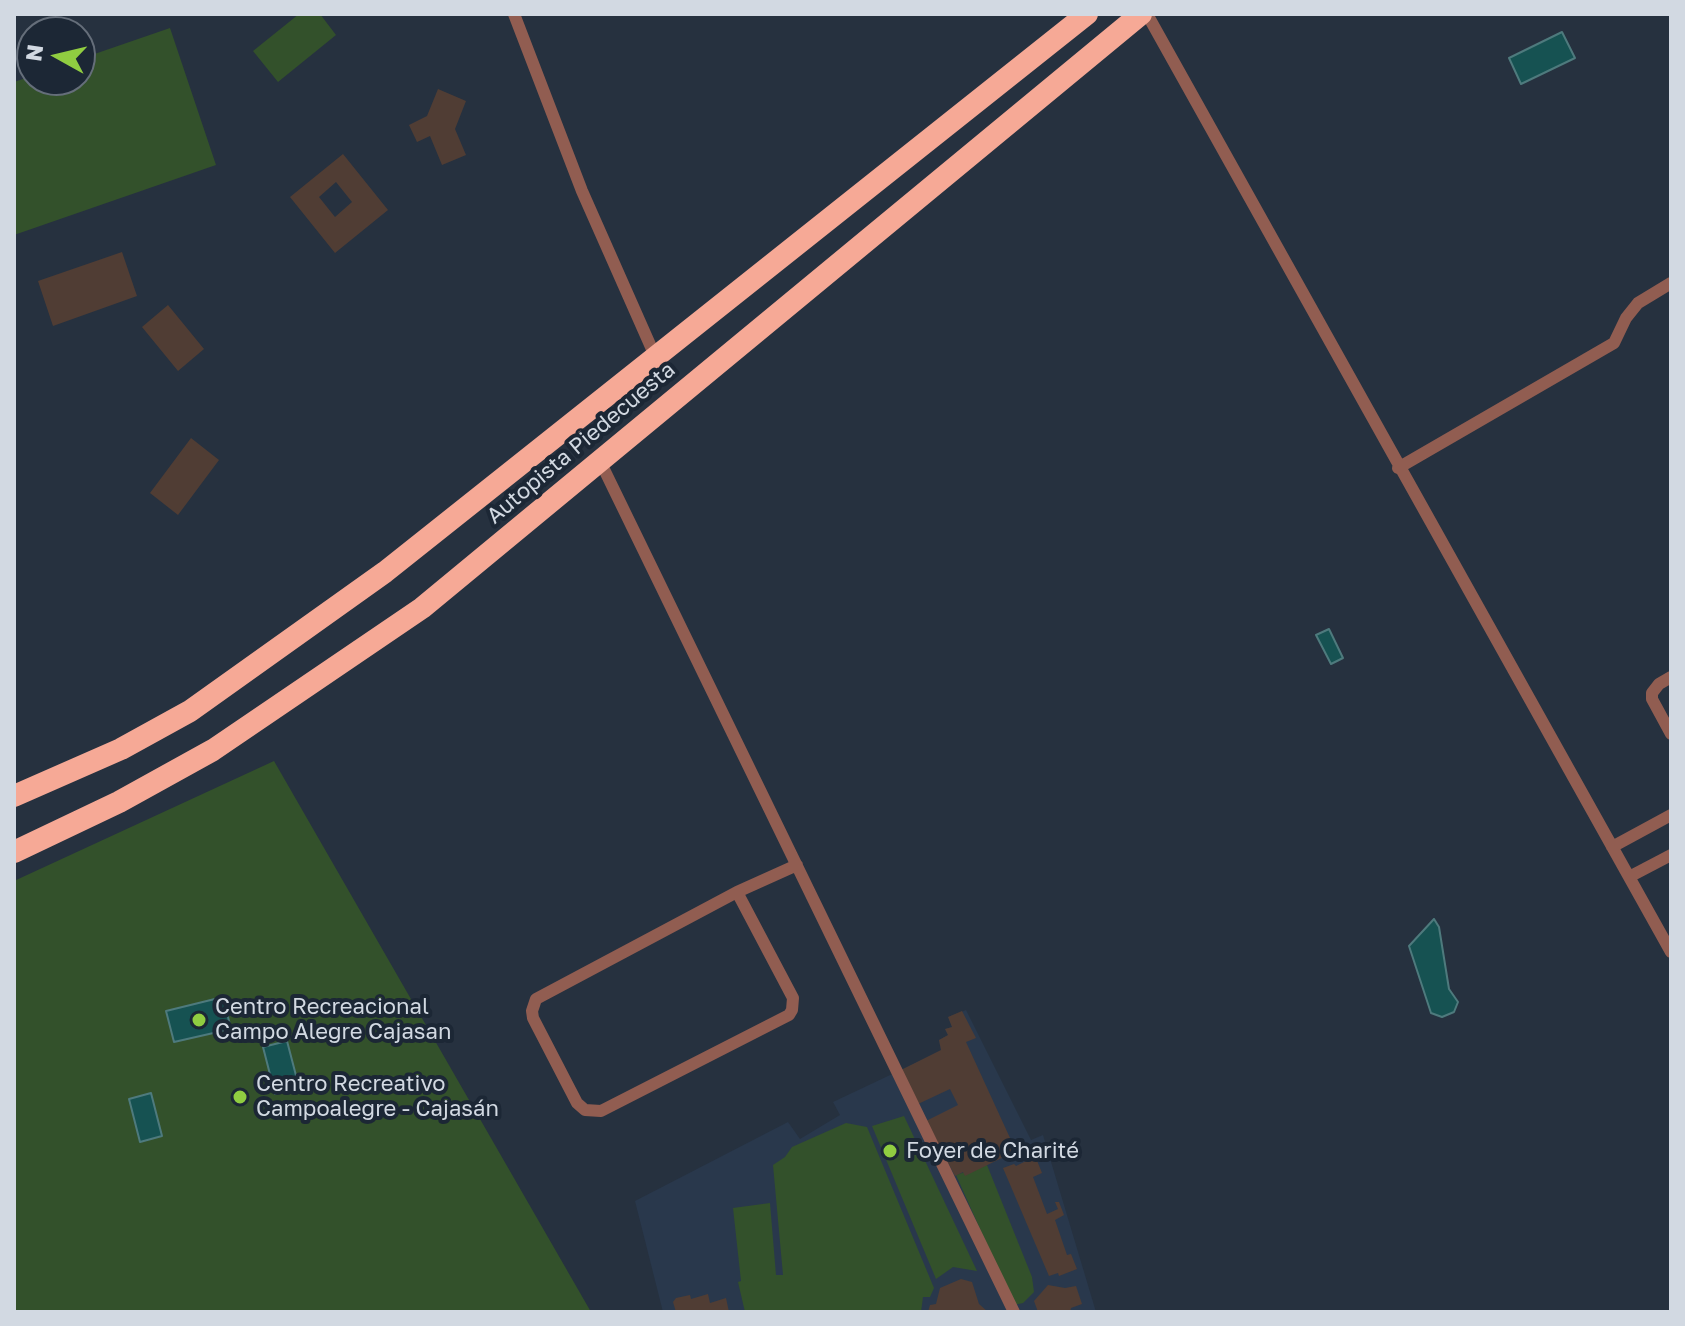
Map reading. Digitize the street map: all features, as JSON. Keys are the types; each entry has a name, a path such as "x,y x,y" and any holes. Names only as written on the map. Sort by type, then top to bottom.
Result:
{"highway":[{"name":"Autopista Piedecuesta","path":"14,796 121,749 207,699 385,572 1087,14"},
{"name":"Autopista Piedecuesta","path":"14,852 158,782 261,720 422,608 1144,14"}],"street":[{"path":"514,14 582,191 655,356"},
{"path":"1144,14 1671,952"},
{"path":"1398,468 1614,343 1626,318 1638,303 1671,283"},
{"path":"600,461 1014,1312"},
{"path":"1671,677 1652,693 1652,699 1671,734"},
{"path":"1612,847 1671,815"},
{"path":"1629,877 1671,855"},
{"path":"737,892 793,998 789,1015 601,1111 585,1110 577,1103 533,1018 536,999 737,892 797,865"}],"shaded area":[{"path":"299,14 320,14 336,35 278,82 253,51"},
{"path":"170,28 216,165 14,235 14,82 16,96 96,96 96,53"},
{"path":"1562,32 1575,58 1521,84 1509,58"},
{"path":"1329,629 1343,658 1331,664 1316,635"},
{"name":"Centro Recreativo Campoalegre - Cajasán","path":"274,761 591,1312 14,1312 14,881"},
{"path":"1434,919 1439,927 1449,989 1458,1002 1454,1012 1442,1017 1431,1013 1409,946"},
{"name":"Centro Recreacional Campo Alegre Cajasan","path":"223,997 231,1029 174,1042 166,1011"},
{"name":"Foyer de Charité","path":"966,1010 1031,1140 1043,1135 1096,1312 663,1312 635,1201 788,1122 800,1139 840,1115 833,1102 941,1051 939,1040 948,1035 945,1029 952,1027 948,1017"},
{"path":"287,1041 299,1087 275,1094 263,1047"},
{"path":"151,1093 162,1136 140,1142 129,1099"},
{"path":"904,1116 977,1271 953,1267 936,1279 872,1126"},
{"path":"846,1123 867,1127 934,1288 930,1297 923,1297 921,1312 745,1312 738,1282 741,1281 733,1208 770,1203 776,1275 783,1275 773,1165 785,1157 792,1147"},
{"path":"987,1165 1032,1277 1034,1292 1023,1303 1014,1305 956,1175"}],"building":[{"path":"438,89 466,101 455,129 466,155 442,165 430,136 417,142 409,125 427,116"},
{"path":"343,154 388,210 335,253 290,197","holes":["336,182 352,202 335,217 319,197"]},
{"path":"122,252 137,296 53,326 38,281"},
{"path":"168,305 204,349 178,371 142,327"},
{"path":"191,438 219,460 178,515 150,493"},
{"path":"962,1011 976,1038 966,1042 1016,1151 965,1176 963,1172 955,1176 926,1121 958,1105 950,1089 918,1104 901,1070 941,1050 939,1040 948,1035 945,1029 952,1027 948,1017"},
{"path":"1032,1148 1042,1173 1033,1177 1047,1214 1058,1209 1055,1202 1059,1202 1064,1215 1055,1220 1067,1255 1071,1254 1077,1269 1059,1276 1058,1273 1049,1276 1003,1168 1028,1160 1024,1150"},
{"path":"961,1279 972,1282 979,1304 988,1312 928,1312 930,1305 936,1304 940,1288"},
{"path":"1048,1285 1076,1286 1082,1304 1071,1308 1070,1312 1038,1312 1034,1301"},
{"path":"708,1294 710,1303 726,1298 729,1312 676,1312 673,1302 676,1298 690,1295 691,1299"}],"place":[{"name":"Centro Recreacional Campo Alegre Cajasan","path":"199,1020"},
{"name":"Centro Recreativo Campoalegre - Cajasán","path":"240,1097"},
{"name":"Foyer de Charité","path":"890,1151"}]}
